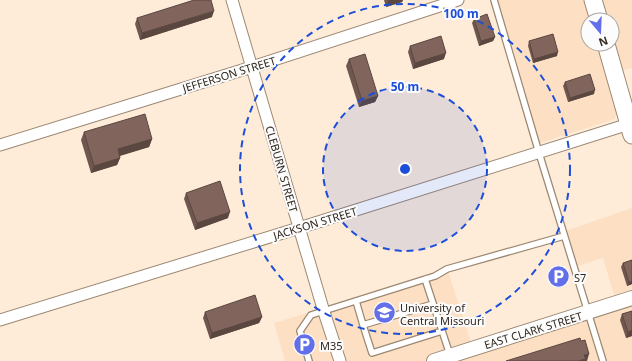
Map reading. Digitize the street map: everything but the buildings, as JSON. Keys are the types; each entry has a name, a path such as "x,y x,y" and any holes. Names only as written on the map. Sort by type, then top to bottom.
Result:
{"main road":[{"path":"593,0 597,12"},
{"path":"608,52 630,130"}],"street":[{"name":"CLEBURN STREET","path":"232,0 324,312 340,361"},
{"name":"JEFFERSON STREET","path":"0,145 252,67 458,0"},
{"name":"JACKSON STREET","path":"0,320 539,153 630,130"},
{"name":"EAST CLARK STREET","path":"434,361 632,298"}],"lane":[{"path":"494,0 564,236 603,361"},
{"path":"308,361 300,331 311,315 435,276 447,268 564,236"},
{"path":"425,279 450,356"},
{"path":"356,301 372,353 442,331"},
{"path":"363,325 433,304"}],"shaded area":[{"path":"498,0 586,0 589,12 580,12 580,52 600,52 617,111 615,119 540,143"},
{"path":"599,0 632,0 632,68 620,71 614,52 620,52 620,12 603,12"},
{"path":"632,208 632,289 614,295 603,258 575,267 565,231"},
{"name":"University of Central Missouri","path":"448,271 475,355 632,304 632,361 285,361 274,323"}],"place":[{"name":"S7","path":"558,277"},
{"name":"University of Central Missouri","path":"384,313"},
{"name":"M35","path":"304,345"}]}
